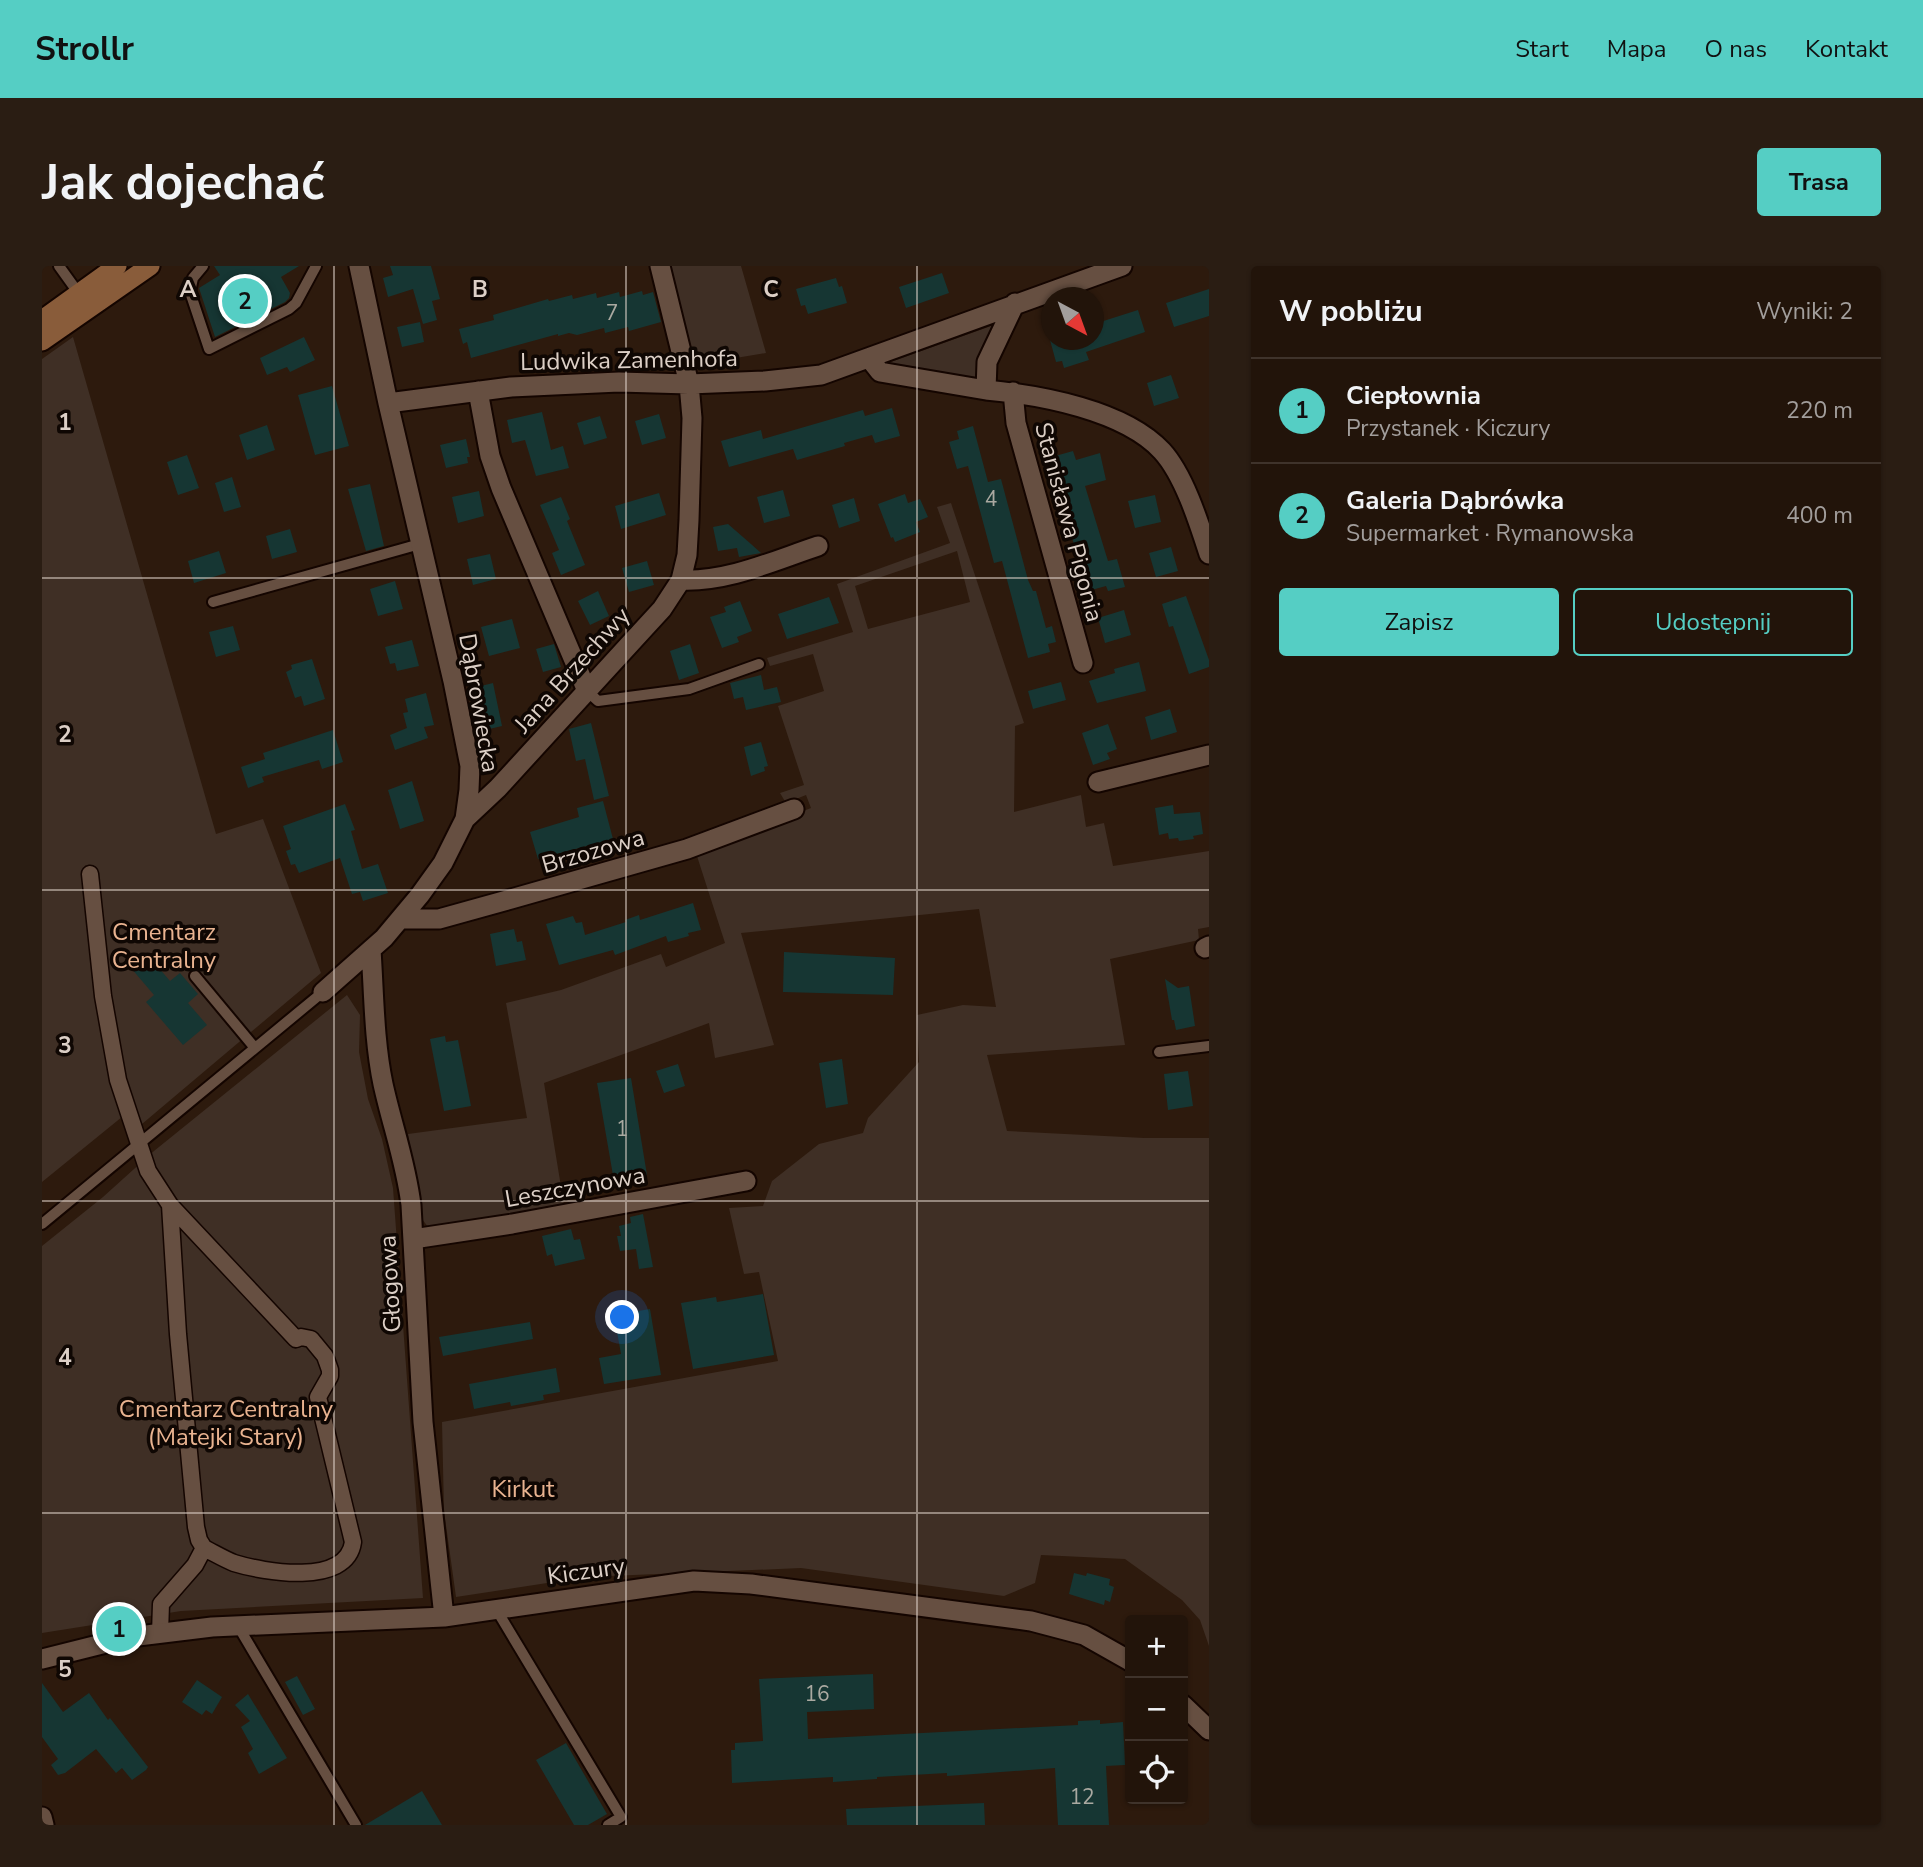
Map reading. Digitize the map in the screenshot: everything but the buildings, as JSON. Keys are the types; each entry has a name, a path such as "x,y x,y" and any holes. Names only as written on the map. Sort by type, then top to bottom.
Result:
{"main road":[{"path":"42,341 84,302 117,266"},
{"path":"42,320 84,302 150,266"}],"street":[{"name":"Dąbrowiecka","path":"323,992 371,950 400,919 443,863 466,819 470,766 359,266"},
{"name":"Jana Brzechwy","path":"466,819 498,788 662,609 681,580 687,555 692,418 689,384 660,266"},
{"name":"Ludwika Zamenhofa","path":"388,403 511,387 765,381 821,374 1122,266"},
{"path":"986,390 987,362 1015,303"},
{"path":"869,358 880,372 1013,392 1089,410 1133,429 1150,440 1172,464 1209,554"},
{"path":"478,391 490,456 500,488 587,691"},
{"name":"Stanisława Pigonia","path":"1013,392 1016,423 1083,663"},
{"path":"681,580 703,581 738,573 818,546"},
{"path":"1098,782 1209,755"},
{"name":"Brzozowa","path":"400,919 439,919 523,896 687,849 794,809"},
{"path":"90,874 103,996 118,1080 148,1171 170,1205 296,1339 311,1339 328,1362 330,1376 318,1397 353,1542 348,1555 329,1569 274,1572 252,1568 231,1562 204,1548 199,1540 178,1334 170,1205"},
{"name":"Głogowa","path":"371,950 378,1056 407,1175 423,1422 444,1617"},
{"name":"Leszczynowa","path":"412,1240 746,1181"},
{"path":"160,1633 161,1604 195,1565 204,1548"},
{"name":"Kiczury","path":"42,1659 130,1637 160,1633 237,1626 444,1617 694,1581 751,1584 1031,1620 1084,1635 1125,1658"},
{"path":"1188,1710 1209,1730"},
{"path":"42,1817 44,1825"}],"lane":[{"path":"59,266 84,302"},
{"path":"203,266 193,278 190,292 209,349 289,309 301,295 316,266"},
{"path":"213,602 420,544"},
{"path":"587,691 598,701 689,689 759,664"},
{"path":"195,976 255,1048"},
{"name":"Dąbrowiecka","path":"42,1224 323,992"},
{"path":"1159,1052 1209,1046"},
{"path":"496,1609 621,1817 608,1825"},
{"path":"237,1626 356,1825"}],"green space":[{"path":"669,266 741,266 766,353 694,365"},
{"path":"991,326 995,329 975,381 890,366 888,363"},
{"name":"Cmentarz Centralny","path":"73,337 216,834 263,819 321,973 142,1124 133,1108 42,1182 42,359"},
{"name":"Kirkut","path":"951,503 1024,723 1015,726 1014,812 1081,795 1086,827 1104,823 1113,866 1209,851 1209,927 1198,929 1199,940 1110,959 1125,1045 987,1055 1007,1131 1144,1138 1209,1138 1209,1646 1200,1620 1182,1600 1125,1559 1041,1555 1035,1583 1004,1596 801,1568 586,1577 456,1597 444,1511 442,1422 778,1361 759,1272 744,1274 729,1208 763,1206 772,1181 819,1144 863,1133 868,1118 919,1062 917,1015 963,1005 996,1007 979,909 741,933 774,1045 715,1058 709,1023 544,1083 564,1205 440,1229 428,1227 422,1219 408,1134 527,1118 506,1003 561,990 661,954 666,967 725,943 696,853 811,808 806,795 786,803 780,793 804,785 778,706 824,691 813,654 770,666 767,658 853,632 837,584 950,543 937,507","holes":["957,551 970,602 868,629 855,586"]},
{"name":"Cmentarz Centralny (Matejki Stary)","path":"347,995 360,1015 359,1052 368,1099 382,1139 393,1188 423,1598 181,1611 42,1633 42,1246 154,1151"}],"place":[{"name":"Galeria Dąbrówka","path":"245,301"},
{"name":"Ciepłownia","path":"119,1629"}]}
